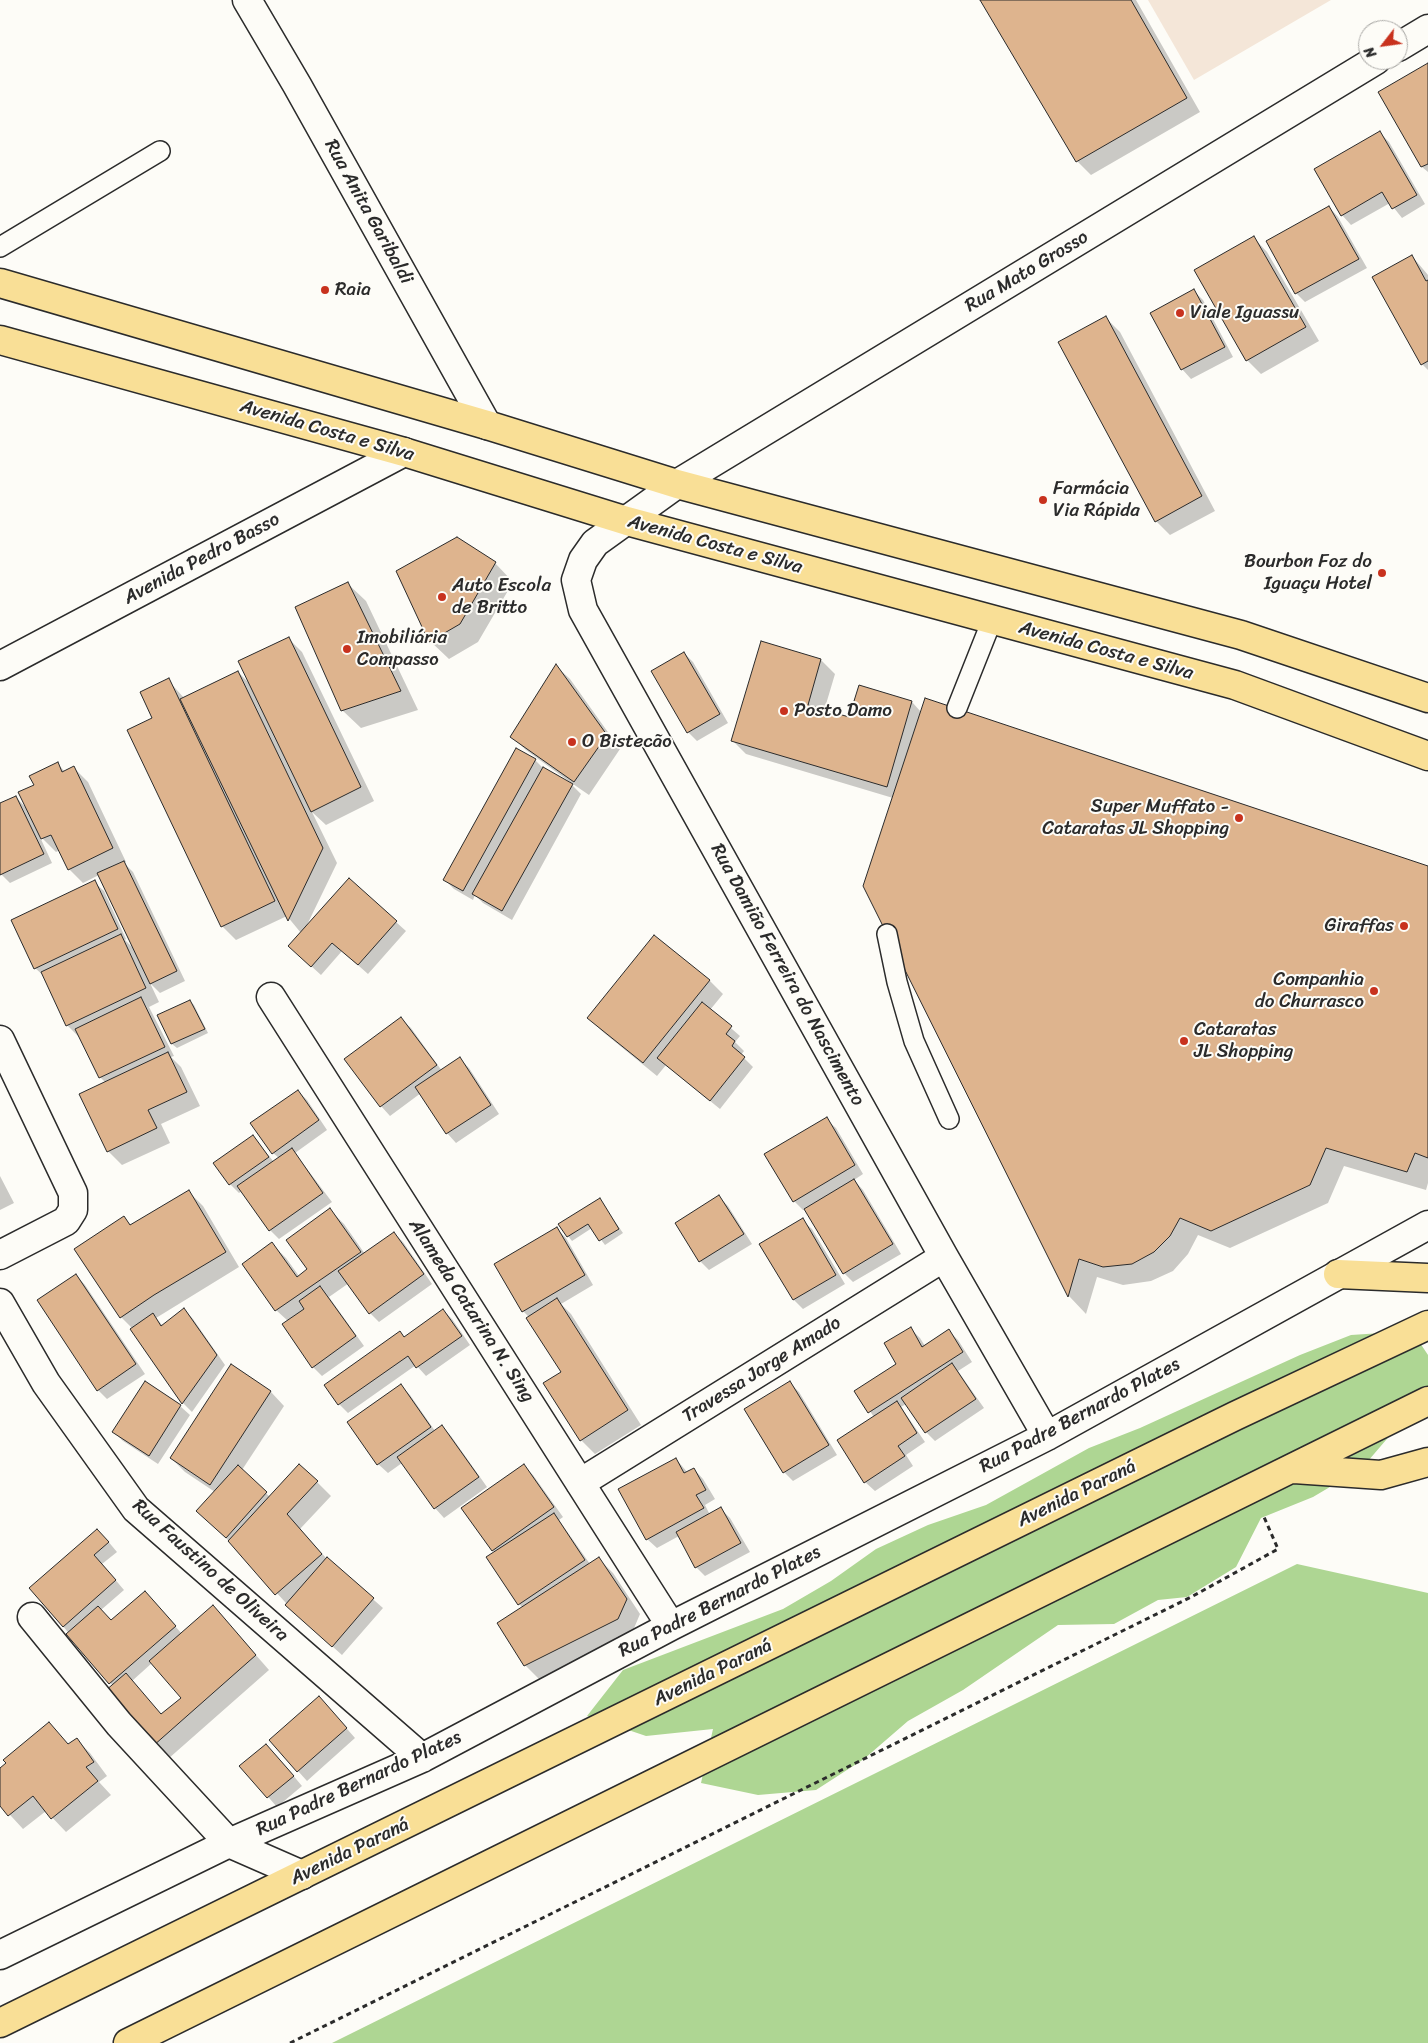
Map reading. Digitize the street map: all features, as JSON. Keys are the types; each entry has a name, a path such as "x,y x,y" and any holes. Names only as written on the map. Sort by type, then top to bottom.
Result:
{"main road":[{"path":"0,283 487,425 677,484 1241,635 1428,698"},
{"name":"Avenida Costa e Silva","path":"0,340 404,452 627,521 1234,685 1428,756"},
{"path":"1338,1274 1428,1278"},
{"name":"Avenida Paraná","path":"0,2023 1217,1425 1428,1325"},
{"path":"128,2043 1292,1469 1428,1400"},
{"path":"1292,1469 1381,1475 1428,1462"}],"street":[{"name":"Rua Anita Garibaldi","path":"247,0 487,425"},
{"path":"1408,41 1428,29"},
{"name":"Rua Mato Grosso","path":"627,521 677,484 1360,70"},
{"name":"Avenida Pedro Basso","path":"0,666 404,452"},
{"name":"Rua Damião Ferreira do Nascimento","path":"627,521 595,543 583,560 576,580 583,610 944,1257 1047,1436"},
{"name":"Alameda Catarina N. Sing","path":"271,998 671,1626"},
{"path":"0,1040 73,1193 73,1210 66,1221 0,1255"},
{"name":"Rua Padre Bernardo Plates","path":"0,1955 229,1843 422,1758 671,1626 1047,1436 1428,1224"},
{"name":"Travessa Jorge Amado","path":"580,1483 944,1257"},
{"name":"Rua Faustino de Oliveira","path":"0,1303 46,1383 136,1509 422,1758"},
{"path":"32,1617 119,1724 229,1843 302,1875"}],"lane":[{"path":"0,247 160,151"},
{"path":"957,708 992,620"},
{"path":"887,934 897,982 914,1041 948,1119"}],"path":[{"path":"290,2043 1184,1601 1278,1549 1251,1489"}],"shaded area":[{"path":"1148,0 1331,0 1194,80"}],"green space":[{"path":"1412,1331 1428,1355 1428,1391 1362,1468 1313,1497 1261,1518 1236,1567 1187,1597 1158,1600 1114,1624 1058,1625 963,1690 908,1721 864,1759 816,1790 758,1795 701,1783 713,1729 646,1736 587,1716 623,1670 783,1609 831,1581 876,1549 928,1525 986,1505 1089,1448 1140,1428 1300,1355 1351,1335"},
{"path":"1297,1564 1428,1593 1428,2043 332,2043"}],"building":[{"path":"980,0 1131,0 1187,98 1076,162"},
{"path":"1428,63 1428,164 1421,167 1378,92"},
{"path":"1380,131 1417,195 1392,209 1382,192 1341,216 1314,169"},
{"path":"1329,206 1359,259 1295,294 1266,241"},
{"path":"1254,236 1306,327 1246,361 1194,270"},
{"path":"1412,255 1426,281 1428,280 1428,361 1421,365 1372,277"},
{"path":"1194,289 1225,347 1181,370 1150,313"},
{"path":"1106,316 1202,496 1155,522 1058,342"},
{"name":"Auto Escola de Britto","path":"457,537 496,562 460,624 429,642 396,571"},
{"name":"Imobiliária Compasso","path":"348,582 401,691 341,711 295,607"},
{"path":"289,637 361,787 311,812 238,661"},
{"name":"Posto Damo","path":"761,641 821,659 808,705 849,717 859,685 912,701 887,787 731,741"},
{"path":"684,652 720,714 687,733 651,671"},
{"path":"556,664 607,735 574,782 510,737"},
{"path":"238,671 323,848 288,921 180,699"},
{"path":"169,678 275,901 221,927 127,730 152,718 140,692"},
{"name":"Cataratas JL Shopping","path":"925,698 1428,866 1428,1158 1415,1153 1407,1172 1326,1148 1310,1185 1211,1231 1180,1218 1170,1236 1154,1252 1132,1264 1103,1267 1079,1259 1068,1297 863,886"},
{"path":"516,748 536,759 463,891 443,880"},
{"path":"58,762 62,772 74,766 113,848 68,870 51,835 41,839 18,792 34,785 29,776"},
{"path":"543,767 573,784 502,911 472,894"},
{"path":"16,796 44,854 0,875 0,803"},
{"path":"124,861 177,971 150,984 97,873"},
{"path":"349,878 397,921 358,965 332,943 311,967 288,946"},
{"path":"95,880 118,929 34,969 11,920"},
{"path":"121,934 146,988 66,1026 41,972"},
{"path":"654,935 710,980 643,1063 587,1018"},
{"path":"141,997 165,1047 99,1078 75,1029"},
{"path":"190,1000 205,1029 171,1044 157,1015"},
{"path":"702,1002 732,1026 726,1034 735,1041 732,1046 745,1057 710,1101 657,1058"},
{"path":"401,1017 437,1065 380,1107 344,1059"},
{"path":"168,1052 187,1092 148,1110 157,1128 107,1152 79,1094"},
{"path":"460,1057 491,1105 446,1134 415,1087"},
{"path":"298,1090 319,1120 272,1154 250,1123"},
{"path":"827,1117 855,1165 793,1202 764,1154"},
{"path":"253,1135 269,1157 229,1185 213,1163"},
{"path":"292,1148 323,1193 269,1231 237,1186"},
{"path":"854,1179 893,1244 843,1274 804,1209"},
{"path":"189,1190 226,1252 154,1295 120,1318 74,1249 124,1216 130,1225"},
{"path":"719,1195 744,1234 699,1262 675,1223"},
{"path":"600,1198 619,1229 599,1241 588,1224 567,1237 558,1224"},
{"path":"330,1208 361,1252 275,1311 242,1264 272,1242 297,1277 307,1269 286,1240"},
{"path":"803,1218 836,1275 793,1300 759,1244"},
{"path":"557,1227 585,1275 522,1312 494,1264"},
{"path":"394,1232 424,1274 369,1314 338,1271"},
{"path":"76,1274 136,1364 97,1391 37,1300"},
{"path":"320,1286 356,1336 312,1368 282,1324 304,1309 299,1301"},
{"path":"557,1298 628,1410 580,1441 543,1383 561,1372 526,1318"},
{"path":"184,1308 217,1355 182,1404 130,1329 153,1313 161,1326"},
{"path":"443,1309 462,1336 416,1368 408,1356 338,1405 324,1385 400,1331 404,1337"},
{"path":"911,1327 922,1347 949,1329 963,1352 868,1413 854,1391 896,1364 884,1343"},
{"path":"952,1363 976,1399 925,1433 901,1398"},
{"path":"231,1364 271,1391 210,1485 170,1458"},
{"path":"145,1381 181,1405 149,1456 112,1432"},
{"path":"790,1381 829,1445 783,1473 744,1409"},
{"path":"401,1384 431,1427 377,1465 347,1422"},
{"path":"897,1401 917,1433 898,1446 905,1456 864,1483 837,1440"},
{"path":"442,1425 479,1477 434,1509 397,1457"},
{"path":"676,1458 684,1473 694,1468 706,1490 696,1495 704,1508 646,1540 618,1489"},
{"path":"299,1464 318,1481 287,1514 322,1554 275,1595 228,1541"},
{"path":"524,1464 554,1507 492,1551 461,1508"},
{"path":"238,1465 267,1492 226,1538 196,1511"},
{"path":"721,1507 741,1543 695,1568 676,1532"},
{"path":"554,1513 585,1560 518,1605 486,1557"},
{"path":"97,1529 109,1542 94,1555 116,1580 63,1627 29,1588"},
{"path":"327,1557 374,1598 332,1647 285,1605"},
{"path":"599,1557 627,1599 618,1619 524,1666 497,1623"},
{"path":"145,1591 176,1626 109,1684 66,1634 98,1606 111,1620"},
{"path":"213,1605 256,1655 153,1746 105,1691 126,1673 161,1714 181,1698 149,1661"},
{"path":"319,1696 347,1728 297,1772 269,1740"},
{"path":"49,1722 68,1744 77,1738 94,1762 86,1767 98,1781 51,1819 33,1796 8,1816 0,1806 0,1768 6,1763 3,1760"},
{"path":"266,1744 294,1776 267,1798 239,1766"}],"place":[{"name":"Raia","path":"325,290"},
{"name":"Viale Iguassu","path":"1180,313"},
{"name":"Farmácia Via Rápida","path":"1043,500"},
{"name":"Bourbon Foz do Iguaçu Hotel","path":"1382,573"},
{"name":"Auto Escola de Britto","path":"442,597"},
{"name":"Imobiliária Compasso","path":"347,649"},
{"name":"Posto Damo","path":"784,711"},
{"name":"O Bistecão","path":"572,742"},
{"name":"Super Muffato - Cataratas JL Shopping","path":"1239,818"},
{"name":"Giraffas","path":"1404,926"},
{"name":"Companhia do Churrasco","path":"1374,991"},
{"name":"Cataratas JL Shopping","path":"1184,1041"}]}
